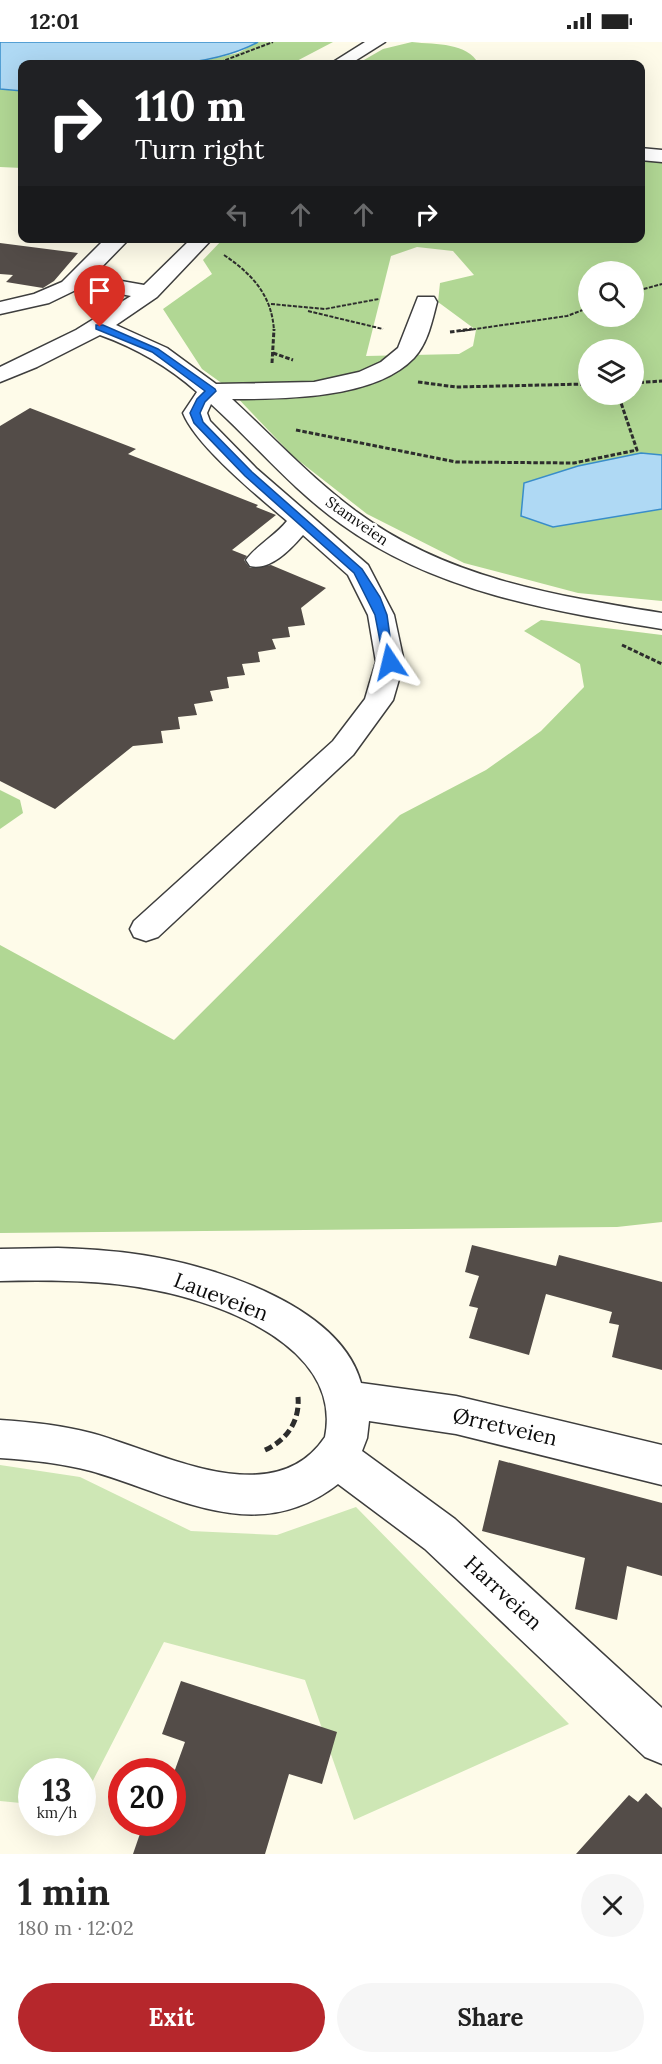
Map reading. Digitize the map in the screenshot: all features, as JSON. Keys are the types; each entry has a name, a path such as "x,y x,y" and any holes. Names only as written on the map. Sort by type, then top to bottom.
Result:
{"street":[{"path":"346,60 377,42"},
{"path":"645,154 662,156"},
{"path":"3,308 50,296 79,280 113,243"},
{"path":"0,375 100,327 150,293 209,244"},
{"path":"79,280 150,293"},
{"path":"146,929 343,748 379,700 390,662 381,615 374,597 358,571 248,474 199,423 195,413 201,401 211,391 282,391 316,388 368,377 385,370 404,356 416,335 426,302"},
{"name":"Stamveien","path":"100,327 155,351 211,391 311,487 344,515 394,546 452,573 514,594 561,605 662,621"},
{"path":"259,560 287,538 301,521"},
{"name":"Laueveien","path":"0,1265 110,1267 155,1274 235,1298 270,1314 316,1345 329,1359 342,1380 349,1421 345,1442 336,1457 308,1481 265,1494 242,1494 183,1485 90,1452 56,1444 0,1439"},
{"name":"Ørretveien","path":"347,1400 456,1415 662,1465"},
{"name":"Harrveien","path":"336,1457 440,1534 662,1740"}],"path":[{"path":"226,60 273,42"},
{"path":"209,244 245,269 271,304 273,353"},
{"path":"644,289 662,284"},
{"path":"308,311 339,309 379,299"},
{"path":"271,304 416,335 476,331 567,316 578,312"},
{"path":"368,377 456,387 578,384"},
{"path":"644,382 662,381"},
{"path":"244,422 351,439 456,462 574,463 637,450 622,405"},
{"path":"255,1454 270,1449 294,1425 299,1401 297,1390"}],"green space":[{"path":"258,42 333,42 299,60 207,60 238,53"},
{"path":"412,42 441,44 459,48 476,60 364,60 383,49"},
{"path":"0,89 18,91 18,168 0,167"},
{"path":"645,159 662,160 662,455 641,453 659,509 662,509 662,601 578,593 464,563 367,514 294,457 227,387 202,369 163,309 212,274 203,260 219,243 645,243","holes":["417,247 453,251 474,275 440,283 438,302 476,330 473,346 459,354 366,356 391,256"]},
{"path":"541,620 662,635 662,1222 617,1227 0,1233 0,945 174,1040 400,815 486,770 541,731 584,687 580,664 524,631"},
{"path":"0,790 20,800 23,813 0,829"},
{"path":"0,1465 80,1477 191,1531 277,1535 356,1507 569,1724 354,1820 305,1680 164,1642 96,1775 96,1758 18,1758 18,1803 0,1801"}],"water":[{"path":"0,42 258,42 233,53 205,60 18,60 18,91 0,89"},
{"path":"641,453 662,455 662,509 553,527 521,516 524,483 578,466"}],"building":[{"path":"0,243 78,253 54,281 43,288 6,282 13,275 0,274"},
{"path":"30,408 136,449 128,454 258,505 256,507 276,515 232,550 247,556 244,560 250,568 271,565 326,588 301,608 305,625 288,627 290,637 272,639 276,649 258,652 260,662 242,664 245,675 227,677 229,688 210,691 213,701 194,704 197,715 178,717 180,729 161,731 163,743 133,746 55,809 0,781 0,426"},
{"path":"472,1245 556,1266 559,1255 662,1282 662,1370 612,1357 619,1325 609,1323 612,1312 546,1294 529,1355 469,1338 478,1308 469,1306 479,1276 465,1272"},
{"path":"499,1460 662,1503 662,1576 627,1566 617,1620 575,1609 585,1558 482,1531"},
{"path":"181,1681 337,1732 322,1784 289,1774 265,1854 133,1854 139,1836 186,1836 186,1758 179,1758 185,1742 162,1734"},
{"path":"646,1793 662,1808 662,1854 576,1854 629,1795 638,1802"}],"route":[{"path":"100,327 135,340 155,351 211,391 201,401 195,413 199,423 248,474 358,571 374,597 381,615 390,662"}]}
